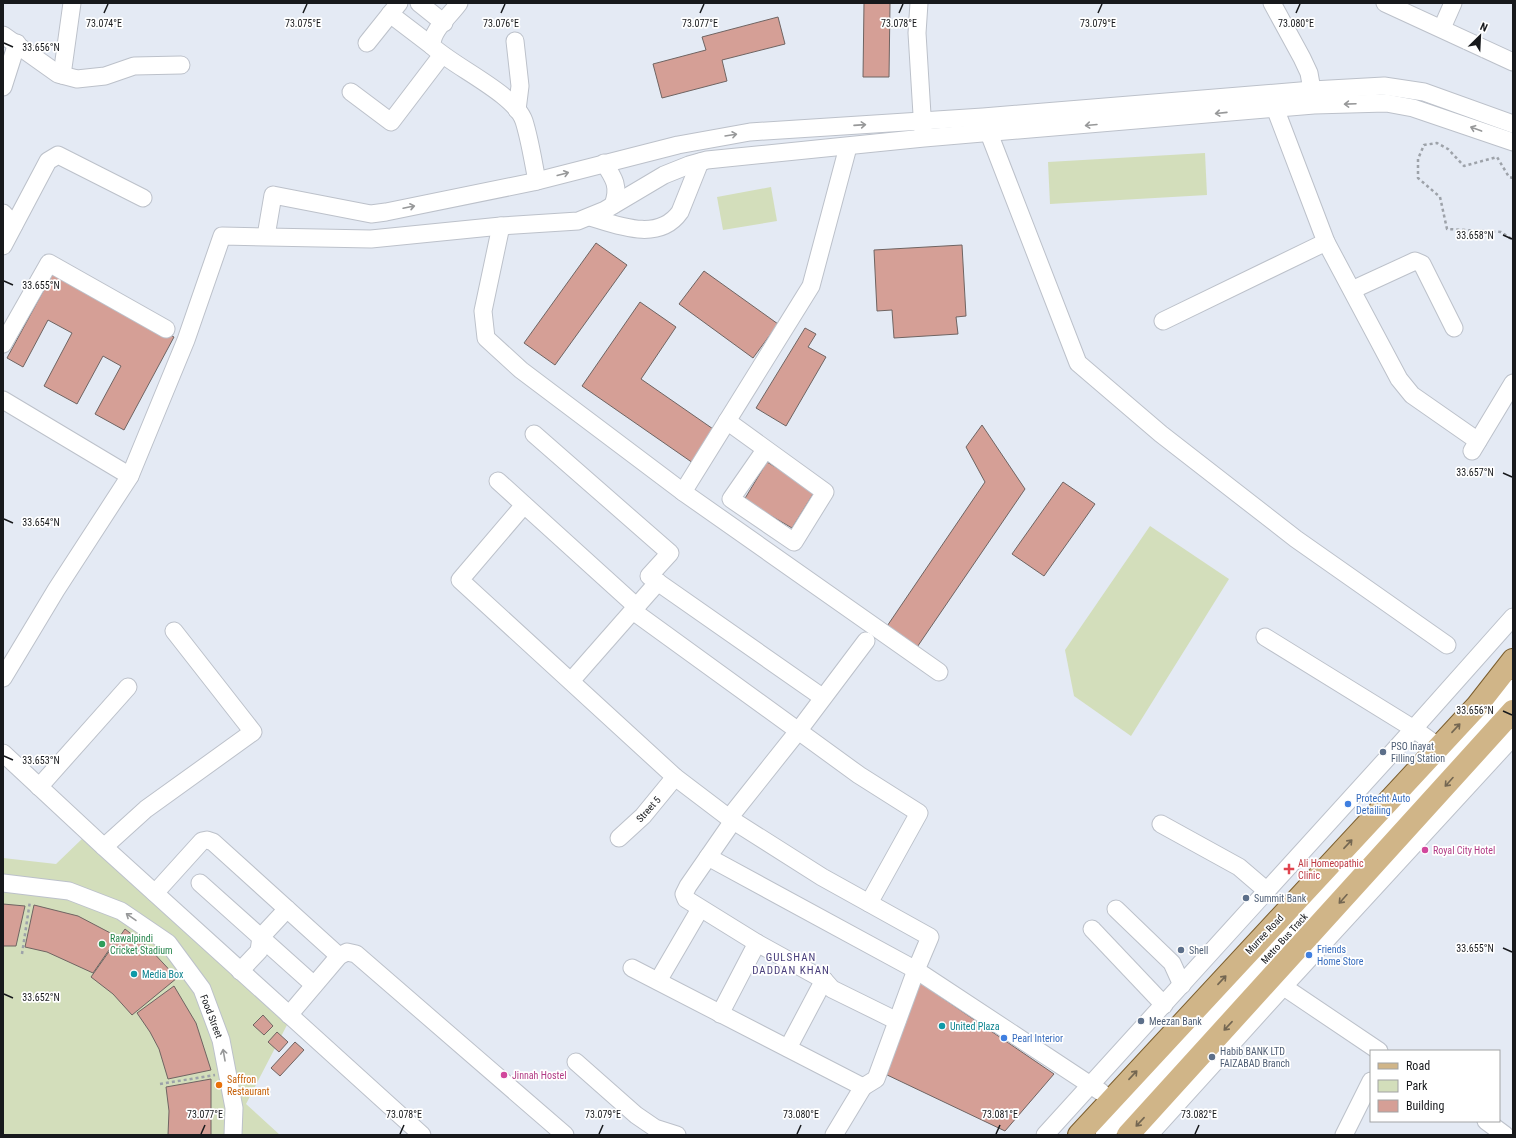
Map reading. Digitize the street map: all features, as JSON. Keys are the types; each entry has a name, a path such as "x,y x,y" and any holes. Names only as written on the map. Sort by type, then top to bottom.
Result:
{"main road":[{"name":"Murree Road","path":"1078,1135 1477,706 1513,660"},
{"path":"1477,706 1513,669"},
{"path":"1128,1135 1277,983 1505,732 1513,710"}],"street":[{"path":"62,75 72,3"},
{"path":"419,3 444,23"},
{"path":"437,50 432,41 435,33 459,3"},
{"path":"919,3 917,33 923,129"},
{"path":"1272,3 1309,73 1313,97"},
{"path":"1385,3 1513,62"},
{"path":"1442,28 1453,3"},
{"path":"367,43 395,8 437,50 497,90 517,110 524,120 537,181"},
{"path":"3,88 10,39 44,65 62,75 77,79 105,76 134,66 181,65"},
{"path":"515,41 520,86 517,110"},
{"path":"351,92 391,122 437,50"},
{"path":"3,678 56,590 130,476 186,340 222,236 371,239 501,226 578,221 590,217 613,205 664,175 704,161 848,147 923,129 983,117 1313,97 1384,86 1424,92 1513,124"},
{"path":"266,236 274,195 371,214 537,181 604,163 702,140 750,132 923,129 989,133 1275,108 1313,97 1400,104 1513,142"},
{"path":"1275,108 1326,242 1399,380 1412,395 1475,446 1511,392"},
{"path":"983,117 1078,363 1161,434 1296,539 1447,645"},
{"path":"590,217 621,226 650,230 666,225 675,219 680,212 704,161 702,140"},
{"path":"683,492 811,286 848,147"},
{"path":"3,246 9,219 48,161 58,154 143,198"},
{"path":"604,163 616,181 617,194 613,205"},
{"path":"371,214 371,239"},
{"path":"501,226 483,311 486,338 521,370 683,492 939,672"},
{"path":"1163,321 1326,242"},
{"path":"1352,290 1415,261 1422,264 1454,328"},
{"path":"3,344 49,263 166,329"},
{"path":"3,400 130,476"},
{"path":"727,421 825,492 794,542 731,499 766,450"},
{"path":"534,434 670,554 649,576 822,697"},
{"path":"498,481 635,609 859,775 919,812 869,903"},
{"path":"524,505 460,580 675,777 731,819 822,877 930,937 916,970 876,1079 863,1087 834,1135"},
{"path":"571,681 658,582"},
{"path":"1045,1135 1414,729 1513,617"},
{"path":"104,847 146,809 252,732 174,631"},
{"path":"1265,637 1414,729 1438,747"},
{"path":"866,641 822,697 799,730 731,819 684,894 686,899 700,909 824,980 832,989 897,1021"},
{"path":"39,787 128,687"},
{"name":"Metro Bus Track","path":"1104,1135 1513,688"},
{"path":"3,753 240,971 422,1135"},
{"name":"Street 5","path":"619,838 643,816 675,777"},
{"path":"1160,824 1239,867 1267,891"},
{"path":"155,893 202,841 207,840 213,842 339,956"},
{"path":"708,857 916,970 1111,1099"},
{"path":"200,882 314,985"},
{"name":"Food Street","path":"3,883 69,891 121,911 168,943 202,989 221,1040 234,1108 233,1135"},
{"path":"240,971 259,951 261,938 287,909"},
{"path":"658,982 700,909"},
{"path":"1116,909 1172,963 1182,985"},
{"path":"1092,929 1164,1005"},
{"path":"720,1014 757,943"},
{"path":"289,1015 339,956 347,952 356,954 565,1135"},
{"path":"632,968 863,1087"},
{"path":"788,1048 824,980"},
{"path":"1149,1135 1277,983 1378,1050"},
{"path":"576,1062 636,1116 655,1128 677,1135"},
{"path":"1344,1135 1370,1083"},
{"path":"1487,1122 1505,1135"}],"path":[{"path":"1513,178 1509,177 1497,156 1464,166 1448,149 1437,143 1424,145 1418,159 1418,178 1440,197 1447,229 1501,232 1513,240"},
{"path":"22,954 32,886"},
{"path":"160,1084 227,1073"}],"green space":[{"path":"1205,153 1207,195 1050,204 1048,162"},
{"path":"771,187 777,221 723,230 717,197"},
{"path":"1150,526 1229,579 1131,736 1074,696 1065,650"},
{"name":"Rawalpindi Cricket Stadium","path":"84,837 287,1025 246,1104 280,1135 3,1135 3,858 56,864"}],"building":[{"path":"864,3 890,3 889,77 863,77"},
{"path":"778,17 785,44 722,60 727,81 662,98 653,64 706,50 702,37"},
{"path":"596,243 627,265 555,365 524,343"},
{"path":"962,245 966,316 956,317 958,334 894,338 892,310 877,311 874,250"},
{"path":"704,271 778,324 753,358 679,304"},
{"path":"53,273 174,337 124,430 95,414 121,366 103,356 77,404 44,386 72,333 48,320 23,367 7,358"},
{"path":"640,302 676,327 641,379 716,431 693,463 582,386"},
{"path":"805,328 816,334 808,347 826,357 786,426 756,408"},
{"path":"982,425 1025,489 911,656 881,635 985,482 966,447"},
{"path":"767,462 815,491 792,528 744,500"},
{"path":"1063,482 1095,504 1044,576 1012,554"},
{"path":"3,904 25,906 16,946 3,946"},
{"path":"34,905 78,916 118,937 93,973 47,952 25,947"},
{"name":"Media Box","path":"125,929 149,948 177,978 132,1015 113,994 91,977"},
{"name":"United Plaza","path":"916,980 1054,1074 1005,1131 883,1073"},
{"path":"174,986 196,1023 211,1070 168,1079 159,1049 137,1013"},
{"path":"263,1015 273,1026 264,1035 253,1025"},
{"path":"277,1032 288,1042 279,1052 268,1042"},
{"path":"295,1042 304,1050 280,1076 271,1068"},
{"path":"211,1079 211,1135 168,1135 169,1111 166,1087"}],"place":[{"name":"PSO Inayat Filling Station","path":"1383,752"},
{"name":"Protecht Auto Detailing","path":"1348,804"},
{"name":"Royal City Hotel","path":"1425,850"},
{"name":"Ali Homeopathic Clinic","path":"1289,869"},
{"name":"Summit Bank","path":"1246,898"},
{"name":"Rawalpindi Cricket Stadium","path":"102,944"},
{"name":"Shell","path":"1181,950"},
{"name":"Friends Home Store","path":"1309,955"},
{"name":"Media Box","path":"134,974"},
{"name":"Meezan Bank","path":"1141,1021"},
{"name":"United Plaza","path":"942,1026"},
{"name":"Pearl Interior","path":"1004,1038"},
{"name":"Habib BANK LTD FAIZABAD Branch","path":"1212,1057"},
{"name":"Jinnah Hostel","path":"504,1075"},
{"name":"Saffron Restaurant","path":"219,1085"}],"district":[{"name":"GULSHAN DADDAN KHAN","path":"791,963"}]}
